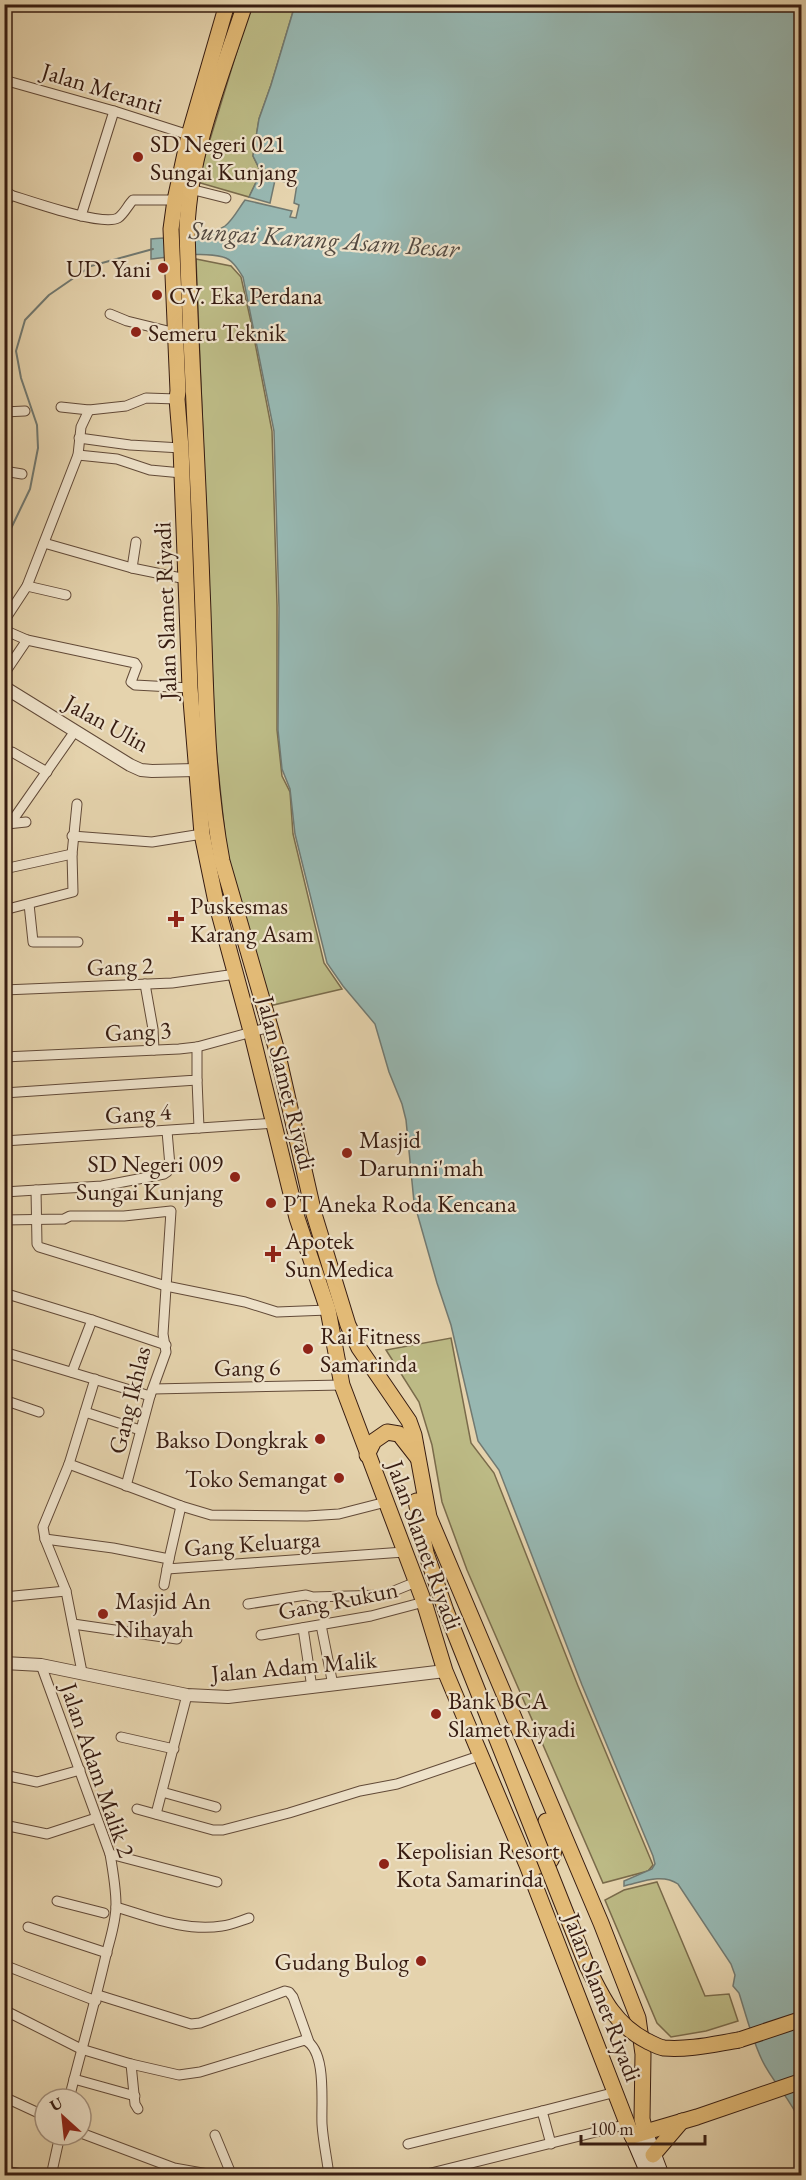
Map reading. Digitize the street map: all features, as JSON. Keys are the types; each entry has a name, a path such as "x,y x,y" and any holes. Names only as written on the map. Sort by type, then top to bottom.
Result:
{"highway":[{"name":"Jalan Slamet Riyadi","path":"227,4 195,137 187,228 180,271 176,333 186,579 197,654 217,835 222,861 277,1051 314,1214 348,1325 359,1348 409,1421 414,1435 429,1517 601,1923 638,2018 643,2054 642,2120 635,2130 616,2092 527,1865 445,1671 416,1582 342,1384 327,1310 297,1218 257,1054 216,902 202,834 190,688 197,654 180,271 171,229 175,200 195,137 244,4"},
{"path":"257,1054 277,1051"},
{"path":"368,1455 374,1441 387,1432 399,1434 418,1459"},
{"name":"Jalan Slamet Riyadi","path":"418,1459 414,1491 426,1553 450,1621 587,1966 605,2003 637,2036 661,2048 690,2048 739,2040 801,2019"},
{"path":"514,1719 513,1731 516,1743 555,1846 553,1859 548,1864 540,1867 527,1865"},
{"path":"635,2130 682,2121 801,2081"},
{"path":"653,2156 682,2121"}],"main road":[{"name":"Jalan Slamet Riyadi","path":"635,2130 653,2156 662,2175"},
{"path":"635,2130 649,2175"}],"street":[{"name":"Jalan Meranti","path":"4,80 195,137"},
{"path":"81,216 114,111"},
{"path":"190,189 226,198"},
{"path":"4,210 7,194 81,216 114,219 121,216 132,200 175,200"},
{"path":"110,314 127,321 176,333"},
{"path":"61,407 89,410 126,406 146,398 177,399"},
{"path":"4,621 27,586 78,455 81,427 89,410"},
{"path":"4,412 25,411"},
{"path":"79,438 130,445 181,448"},
{"path":"78,455 117,459 150,470 182,473"},
{"path":"4,471 22,474"},
{"path":"132,568 136,542"},
{"path":"44,543 132,568 186,579"},
{"path":"27,586 66,595"},
{"path":"4,630 27,640 135,663 137,666 131,682 135,685 190,688"},
{"path":"4,674 27,640"},
{"name":"Jalan Ulin","path":"4,687 141,770 196,770"},
{"path":"7,824 75,731"},
{"path":"12,752 47,772"},
{"path":"4,910 73,892 72,836 77,804"},
{"path":"7,824 26,822"},
{"path":"72,836 147,842 202,834"},
{"path":"4,869 72,854"},
{"path":"29,904 33,942 78,942"},
{"name":"Gang 2","path":"4,990 172,983 236,974"},
{"path":"144,984 153,1029 154,1050"},
{"name":"Gang 3","path":"4,1057 197,1047 270,1027"},
{"path":"197,1047 199,1128"},
{"path":"4,1093 197,1080"},
{"name":"Gang 4","path":"4,1141 274,1123"},
{"path":"4,1192 102,1186 164,1174 170,1166 167,1131"},
{"path":"36,1190 37,1244 39,1247 166,1286 245,1302 278,1312 327,1310"},
{"name":"Gang Ikhlas","path":"37,1219 64,1219 70,1216 124,1216 171,1211 163,1334 166,1352 151,1392 126,1486"},
{"path":"4,1220 37,1219"},
{"path":"4,1293 166,1345"},
{"path":"72,1372 92,1320"},
{"name":"Gang 6","path":"4,1352 95,1379 151,1392 342,1384"},
{"name":"Gang Ikhlas","path":"45,1539 43,1527 69,1464 95,1379"},
{"path":"4,1400 39,1412"},
{"path":"85,1412 140,1430"},
{"name":"Gang Ikhlas","path":"69,1464 211,1515 339,1514 386,1502"},
{"path":"164,1585 181,1506"},
{"path":"45,1539 66,1591 82,1672"},
{"name":"Gang Keluarga","path":"45,1539 112,1548 168,1564 404,1552"},
{"path":"248,1604 308,1595 313,1597 384,1594 416,1582"},
{"path":"4,1597 66,1591"},
{"name":"Gang Rukun","path":"261,1635 371,1616 423,1602"},
{"path":"73,1624 177,1639"},
{"path":"321,1625 333,1685"},
{"path":"303,1628 312,1688"},
{"name":"Jalan Adam Malik","path":"4,1663 41,1665 82,1672 188,1695 228,1697 445,1671"},
{"name":"Jalan Adam Malik 2","path":"41,1665 110,1854 115,1885 107,1953 72,2087"},
{"path":"156,1814 188,1695"},
{"path":"121,1737 174,1749"},
{"path":"137,1809 213,1830 223,1830 300,1810 360,1791 397,1784 482,1755"},
{"path":"4,1774 37,1782 80,1770"},
{"path":"162,1792 216,1806"},
{"path":"4,1825 47,1834 96,1818"},
{"path":"110,1854 217,1882"},
{"path":"57,1901 196,1928 221,1926 249,1918"},
{"path":"28,1927 107,1953"},
{"path":"4,1965 97,1998 191,2024 200,2023 285,1991 289,1992 293,1997 309,2042 317,2055 320,2070 322,2124 329,2175"},
{"path":"4,2010 81,2049 172,2074 191,2074 300,2040 309,2042"},
{"path":"131,2064 135,2104 138,2109"},
{"path":"74,2079 135,2096"},
{"path":"408,2144 616,2092"},
{"path":"4,2097 33,2110"},
{"path":"542,2111 551,2144"},
{"path":"419,2175 551,2144 635,2130"},
{"path":"215,2135 232,2175"},
{"path":"93,2138 174,2168 219,2175"},
{"path":"51,2175 57,2147"},
{"path":"4,2171 28,2175"}],"shaded area":[{"path":"251,5 295,5 259,119 253,156 261,172 249,197 197,182"},
{"path":"196,259 231,266 241,277 251,322 272,431 277,605 277,730 282,776 290,792 293,834 324,963 342,989 269,1006 227,854 215,740"},
{"path":"451,1338 471,1443 494,1473 578,1686 653,1865 648,1871 603,1883 467,1570 442,1502 432,1445 419,1402 386,1350"},
{"path":"657,1882 705,1996 729,1994 738,2021 706,2031 671,2037 657,2023 605,1900 624,1890"}],"water":[{"path":"295,5 801,5 801,2124 793,2107 766,2068 758,2052 739,1993 733,1986 735,1975 731,1964 678,1884 659,1879 624,1886 624,1881 652,1869 655,1864 653,1856 582,1685 499,1470 478,1441 451,1325 414,1202 406,1120 402,1104 389,1072 375,1024 327,963 295,834 290,789 282,769 278,730 279,608 274,431 243,277 229,260 214,255 151,259 151,239 190,236 218,230 231,221 245,200 292,211 290,217 296,218 299,205 294,203 297,184 275,180 270,203 249,197 261,172 253,156 259,119"}],"waterway":[{"name":"Sungai Karang Asam Besar","path":"4,543 30,489 38,448 37,425 21,378 16,351 25,320 49,295 91,266 153,249"}],"place":[{"name":"SD Negeri 021 Sungai Kunjang","path":"138,157"},
{"name":"UD. Yani","path":"163,268"},
{"name":"CV. Eka Perdana","path":"157,295"},
{"name":"Semeru Teknik","path":"136,332"},
{"name":"Puskesmas Karang Asam","path":"176,919"},
{"name":"Masjid Darunni'mah","path":"347,1153"},
{"name":"SD Negeri 009 Sungai Kunjang","path":"235,1177"},
{"name":"PT Aneka Roda Kencana","path":"271,1203"},
{"name":"Apotek Sun Medica","path":"273,1254"},
{"name":"Rai Fitness Samarinda","path":"308,1349"},
{"name":"Bakso Dongkrak","path":"320,1439"},
{"name":"Toko Semangat","path":"339,1478"},
{"name":"Masjid An Nihayah","path":"103,1614"},
{"name":"Bank BCA Slamet Riyadi","path":"436,1714"},
{"name":"Kepolisian Resort Kota Samarinda","path":"384,1864"},
{"name":"Gudang Bulog","path":"421,1961"}]}
